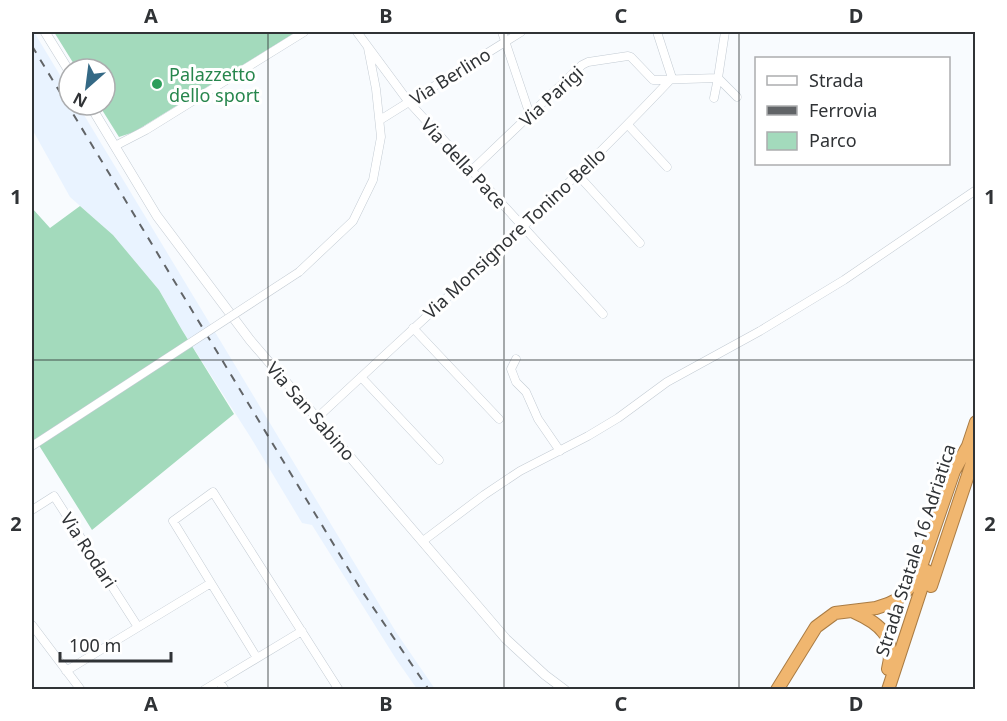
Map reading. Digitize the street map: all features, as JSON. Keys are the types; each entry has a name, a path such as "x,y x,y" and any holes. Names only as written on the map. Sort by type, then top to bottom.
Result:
{"highway":[{"name":"Strada Statale 16 Adriatica","path":"896,690 972,449 975,422"},
{"name":"Strada Statale 16 Adriatica","path":"888,690 972,449"},
{"path":"777,690 816,627 835,613 876,608 888,604 898,599 916,581 954,471 972,449"},
{"path":"853,611 873,621 887,637 891,656 881,690"}],"street":[{"path":"45,32 60,57"},
{"path":"115,146 146,130 304,32"},
{"name":"Via della Pace","path":"357,32 408,101 603,314"},
{"path":"502,32 530,116"},
{"name":"Via Berlino","path":"380,120 521,32"},
{"path":"657,32 672,78 718,78 737,98"},
{"path":"714,98 724,32"},
{"path":"32,446 299,272 353,221 373,180 381,137 376,89 367,44"},
{"name":"Via Parigi","path":"471,171 588,62 628,56 653,80 672,78"},
{"name":"Via Monsignore Tonino Bello","path":"317,418 523,226 628,125 672,78"},
{"name":"Via San Sabino","path":"97,117 157,216 250,340 506,639 565,690"},
{"path":"628,125 667,167"},
{"path":"577,174 640,243"},
{"path":"423,541 520,471 618,418 668,382 760,331 844,280 975,190"},
{"path":"413,328 499,419"},
{"path":"516,359 511,369 516,382 526,392 538,419 560,451"},
{"path":"361,377 439,460"},
{"path":"257,658 173,521 213,492 339,690"},
{"name":"Via Rodari","path":"32,510 54,496 138,627"},
{"path":"66,671 211,583"},
{"path":"32,625 81,690"},
{"path":"204,690 302,631"},
{"path":"219,681 225,690"}],"shaded area":[{"path":"32,32 34,32 57,70 57,117 85,117 396,632 435,689 417,689 312,525 302,523 159,290 113,235 70,197 32,129"}],"green space":[{"name":"Palazzetto dello sport","path":"54,32 296,32 134,132 119,137 106,117 117,117 117,57 70,57"},
{"path":"80,206 113,235 159,290 234,414 92,530 35,439 32,441 32,208 50,228"}],"railway":[{"path":"32,46 360,588 429,690"}],"place":[{"name":"Palazzetto dello sport","path":"157,84"}]}
